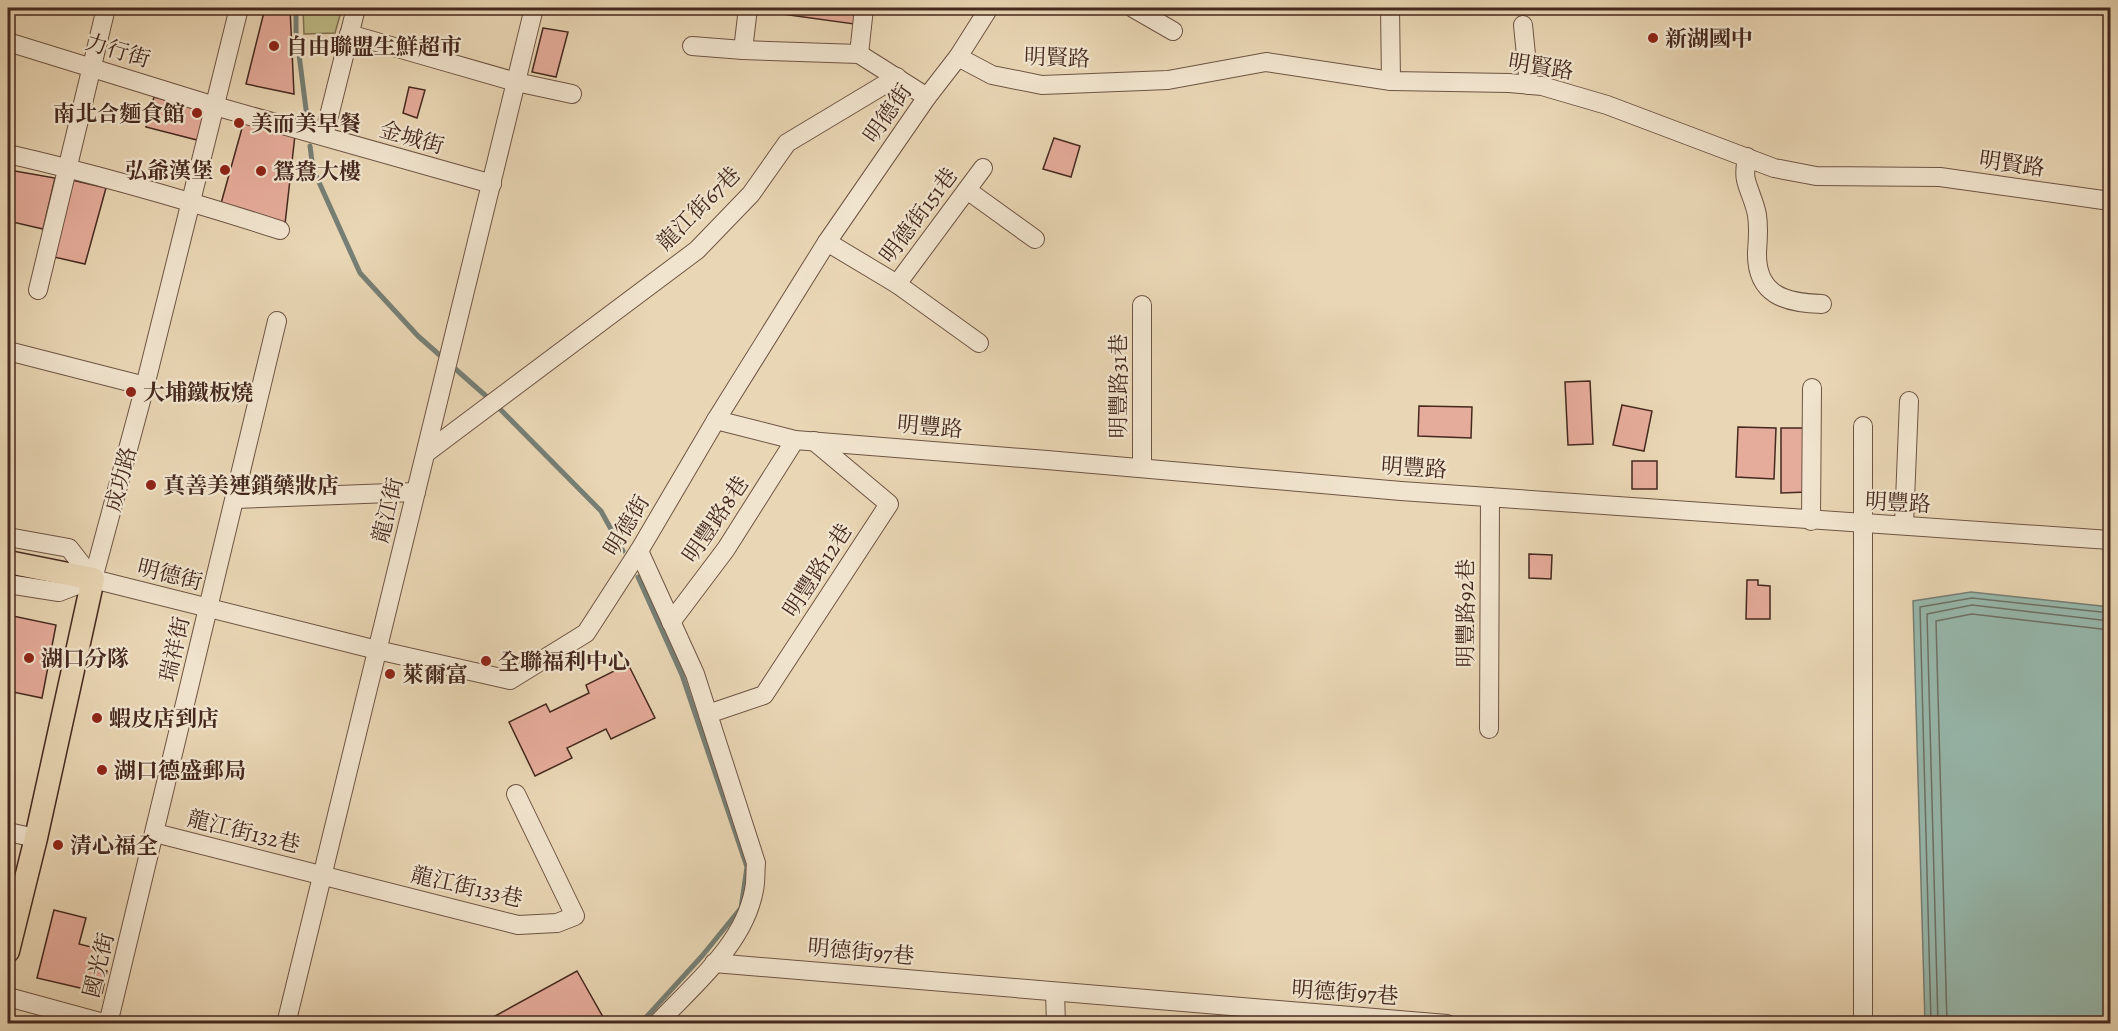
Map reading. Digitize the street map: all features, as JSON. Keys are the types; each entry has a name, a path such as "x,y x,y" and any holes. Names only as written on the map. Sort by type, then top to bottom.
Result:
{"main road":[{"path":"8,562 93,579"},
{"name":"成功路","path":"8,948 36,838 93,579"}],"street":[{"path":"38,290 106,8"},
{"name":"成功路","path":"93,579 145,386 239,8"},
{"path":"324,136 356,8"},
{"name":"龍江街","path":"286,1023 534,8"},
{"path":"743,50 748,8"},
{"path":"859,54 864,8"},
{"name":"明德街","path":"93,579 377,650 510,680 586,633 639,551 716,420 827,242 927,97 958,57 989,8"},
{"path":"1133,8 1173,31"},
{"path":"1390,8 1391,81"},
{"path":"1523,25 1529,85"},
{"path":"350,34 516,82 572,94"},
{"name":"力行街","path":"8,42 215,106"},
{"path":"692,46 859,54 927,97"},
{"name":"明賢路","path":"958,57 992,75 1041,84 1168,80 1266,62 1391,81 1542,86 1607,105 1774,168 1816,176 1940,177 2110,201"},
{"name":"龍江街67巷","path":"426,453 697,250 751,194 787,142 897,77"},
{"name":"金城街","path":"215,106 492,184"},
{"path":"8,154 67,167 191,201 280,230"},
{"path":"1747,157 1745,178 1758,217 1758,260 1762,282 1771,292 1780,296 1809,304 1822,304"},
{"name":"明德街151巷","path":"827,242 897,284 983,168"},
{"path":"967,190 1035,239"},
{"path":"897,284 980,343"},
{"name":"明豐路31巷","path":"1142,305 1142,468"},
{"name":"瑞祥街","path":"134,919 277,321"},
{"path":"8,351 145,386"},
{"path":"1811,521 1812,388"},
{"path":"1904,525 1909,401"},
{"name":"明豐路","path":"716,420 795,440 1490,497 2110,540"},
{"path":"1863,426 1863,1023"},
{"name":"明豐路8巷","path":"671,622 726,549 795,440"},
{"name":"明豐路12巷","path":"708,714 764,695 889,504 814,441"},
{"path":"235,499 416,492"},
{"name":"明豐路92巷","path":"1489,729 1490,497"},
{"path":"8,537 69,548 93,579 59,592 8,584"},
{"path":"639,551 695,674 756,863 754,890 748,911 735,937 714,963 657,1023"},
{"name":"龍江街133巷","path":"322,876 518,925 557,923 575,916 516,794"},
{"path":"8,832 36,838"},
{"name":"龍江街132巷","path":"155,833 322,876"},
{"name":"國光街","path":"108,1023 134,919"},
{"name":"明德街97巷","path":"714,963 1447,1023"},
{"path":"1055,992 1056,1023"},
{"path":"8,997 108,1023"}],"shaded area":[{"path":"303,8 342,8 335,33 304,34"}],"water":[{"path":"1971,592 2110,607 2110,1023 1925,1023 1913,601"}],"building":[{"name":"自由聯盟生鮮超市","path":"265,8 290,8 294,94 246,84"},
{"path":"761,8 856,8 854,24 761,11"},
{"path":"543,28 568,32 556,77 532,72"},
{"path":"409,87 425,90 417,118 403,113"},
{"path":"154,97 205,110 197,140 146,127"},
{"name":"鴛鴦大樓","path":"244,121 295,135 285,224 220,207"},
{"path":"1054,138 1080,146 1071,177 1043,169"},
{"path":"9,170 55,178 43,229 8,221"},
{"path":"72,180 106,188 85,264 54,257"},
{"path":"1590,381 1593,444 1568,445 1565,382"},
{"path":"1622,405 1652,411 1644,451 1613,445"},
{"path":"1419,406 1472,407 1471,438 1418,436"},
{"path":"1738,427 1776,428 1774,479 1736,477"},
{"path":"1781,428 1807,428 1807,492 1781,493"},
{"path":"1632,461 1657,461 1657,489 1632,489"},
{"path":"1529,554 1552,555 1551,579 1529,578"},
{"path":"1747,580 1758,580 1758,585 1770,586 1770,619 1746,619"},
{"name":"湖口分隊","path":"8,615 56,625 42,698 8,691"},
{"path":"628,664 655,718 611,739 606,729 567,748 572,758 535,776 509,722 546,704 550,712 589,693 586,685"},
{"path":"54,910 86,918 79,944 99,949 94,967 107,971 102,993 37,978"},
{"path":"577,971 607,1024 488,1024 486,1021"}],"waterway":[{"path":"296,8 296,31 307,117"},
{"path":"310,146 313,169 360,273 418,336 494,403 601,511 623,551"},
{"path":"638,577 682,675 747,867 741,908 702,956 640,1024"}],"place":[{"name":"新湖國中","path":"1653,38"},
{"name":"自由聯盟生鮮超市","path":"274,46"},
{"name":"南北合麵食館","path":"197,113"},
{"name":"美而美早餐","path":"239,123"},
{"name":"弘爺漢堡","path":"225,170"},
{"name":"鴛鴦大樓","path":"261,171"},
{"name":"大埔鐵板燒","path":"131,392"},
{"name":"真善美連鎖藥妝店","path":"151,485"},
{"name":"湖口分隊","path":"29,658"},
{"name":"全聯福利中心","path":"486,661"},
{"name":"萊爾富","path":"390,674"},
{"name":"蝦皮店到店","path":"97,718"},
{"name":"湖口德盛郵局","path":"102,770"},
{"name":"清心福全","path":"58,845"}]}
